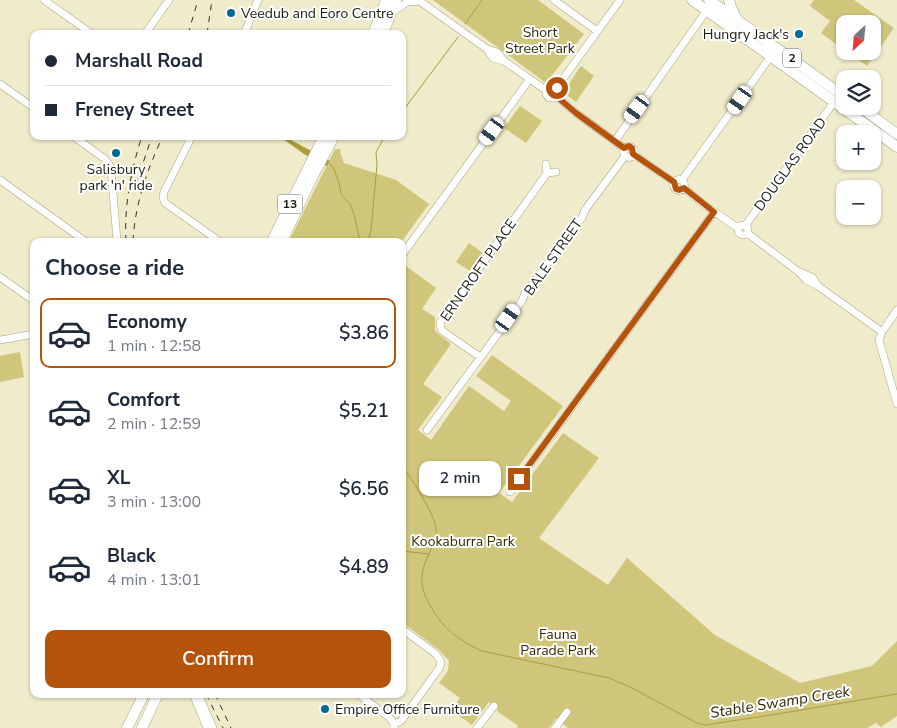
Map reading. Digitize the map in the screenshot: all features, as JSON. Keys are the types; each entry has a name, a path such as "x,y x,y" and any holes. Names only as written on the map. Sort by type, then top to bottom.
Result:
{"highway":[{"path":"375,30 386,0"},
{"path":"384,30 396,0"},
{"name":"2","path":"692,0 708,5 738,20 836,90"},
{"path":"729,0 738,20"},
{"name":"2","path":"708,5 771,56 897,147"},
{"path":"871,115 897,134"},
{"name":"13","path":"274,238 324,143"},
{"name":"13","path":"283,238 312,168"},
{"path":"128,728 143,698"},
{"path":"135,728 149,698"},
{"path":"142,728 156,698"}],"street":[{"path":"44,0 86,30"},
{"path":"148,30 170,0"},
{"path":"246,30 258,0"},
{"path":"554,0 597,31"},
{"path":"556,93 620,0"},
{"path":"390,13 408,2 419,1 487,49 497,52 504,61 530,80 547,91 551,88 576,113 615,141 624,152 629,146 632,148 633,154 674,182 679,179 714,212 743,229 799,272 808,275 818,286 882,332"},
{"path":"615,141 708,5"},
{"path":"683,184 771,56"},
{"path":"406,250 530,80"},
{"path":"0,84 30,105"},
{"name":"DOUGLAS ROAD","path":"743,229 834,102"},
{"path":"78,140 109,163 112,174 117,238"},
{"path":"190,140 164,192 163,198 165,203 215,238"},
{"name":"BALE STREET","path":"427,430 523,300 525,293 582,218 584,210 624,152"},
{"path":"546,164 547,173 556,172"},
{"name":"ERNCROFT PLACE","path":"480,357 444,332 441,329 440,323 547,173"},
{"path":"0,180 81,238"},
{"path":"510,492 714,212"},
{"path":"288,226 288,238"},
{"path":"0,277 30,298"},
{"path":"897,310 879,337 880,347 897,404"},
{"path":"0,340 30,335"},
{"path":"363,698 389,717 394,726 401,721 440,667 441,662 436,654 406,632"},
{"path":"195,698 207,728"},
{"path":"200,698 214,728"},
{"path":"477,728 494,706"},
{"path":"555,728 567,712"}],"green space":[{"name":"Short Street Park","path":"433,0 538,0 584,34 546,83"},
{"path":"814,0 854,0 875,15 836,15 836,44 821,33 830,21 810,6"},
{"path":"881,19 894,28 881,46"},
{"path":"859,60 871,60 867,66"},
{"path":"581,66 594,76 576,102 563,92"},
{"path":"520,106 542,121 526,143 504,128"},
{"path":"335,149 341,149 340,152 344,163 396,180 429,204 404,238 290,238"},
{"path":"469,243 483,253 470,271 456,262"},
{"path":"406,266 436,288 422,309 435,317 435,331 451,344 423,384 442,397 418,430 431,440 469,386 504,411 511,401 476,376 492,355 563,406 499,493 512,502 563,433 599,458 539,538 608,585 627,558 715,635 800,683 872,666 897,641 897,716 881,727 876,723 867,728 568,728 556,718 549,728 517,728 518,726 497,711 498,709 489,702 472,725 451,710 460,698 439,683 448,671 449,661 439,650 406,625"},
{"path":"20,352 24,377 0,382 0,356"}],"shaded area":[{"path":"285,140 296,143 330,161 327,166 304,154"}],"waterway":[{"path":"465,24 482,0"},
{"path":"406,107 458,37"},
{"path":"369,238 377,165 376,152 383,140"},
{"name":"Stable Swamp Creek","path":"330,164 334,169 341,194 350,204 354,214 359,238"},
{"name":"Stable Swamp Creek","path":"406,472 427,505 436,527 434,541 422,575 422,586 425,596 436,615 447,628 466,643 482,651 609,678 632,688 697,723 705,725 897,694"},
{"path":"406,551 429,554"}],"railway":[{"path":"189,30 198,0"},
{"path":"208,30 212,0"},
{"path":"126,238 129,188 141,140"},
{"path":"136,184 151,140"},
{"path":"133,238 136,214 143,187 161,140"},
{"path":"208,698 223,728"},
{"path":"217,698 231,728"}],"place":[{"name":"Veedub and Eoro Centre","path":"231,13"},
{"name":"Hungry Jack's","path":"799,34"},
{"name":"Salisbury park 'n' ride","path":"116,153"},
{"name":"Empire Office Furniture","path":"325,709"}],"route":[{"path":"519,479 714,212 684,188 676,189 674,182 633,154 632,148 627,146 624,148 576,113 556,96 555,90 557,88"}],"park label":[{"name":"Kookaburra Park","path":"463,541"},
{"name":"Fauna Parade Park","path":"558,642"}]}
